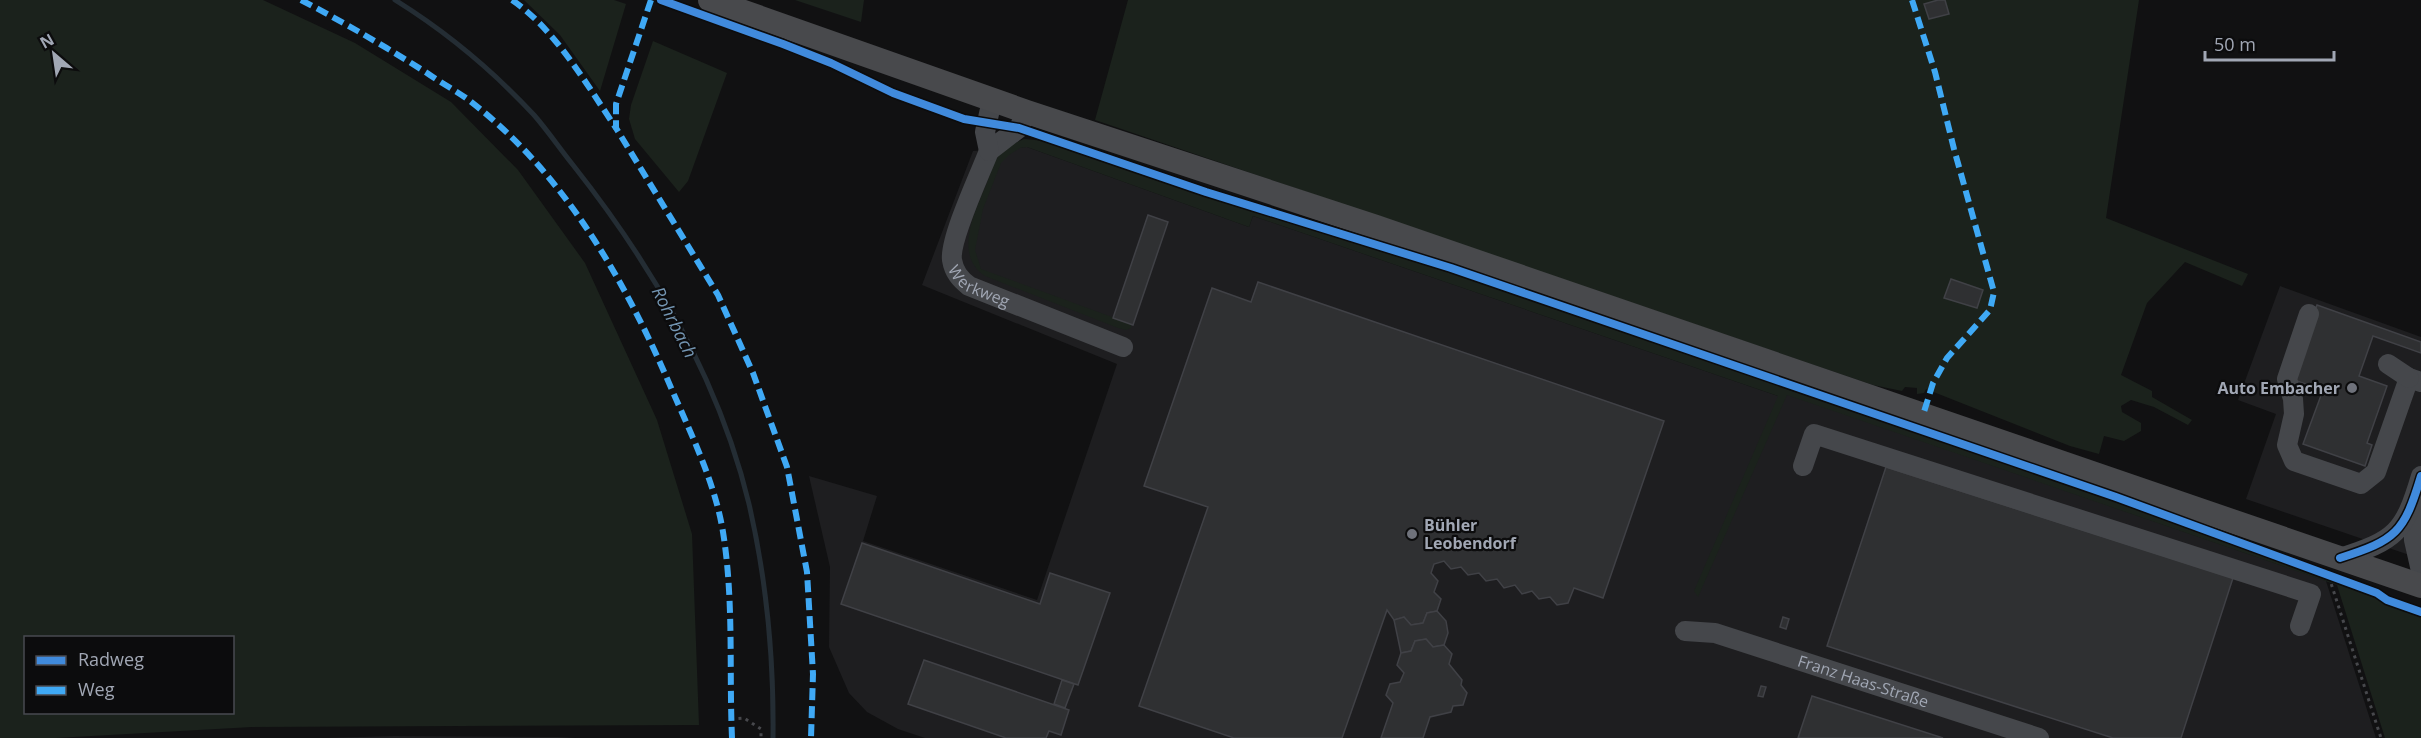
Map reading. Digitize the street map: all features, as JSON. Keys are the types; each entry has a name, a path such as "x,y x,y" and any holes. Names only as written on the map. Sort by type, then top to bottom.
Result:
{"main road":[{"path":"710,0 992,100 1387,231 2336,570 2421,586"}],"street":[{"path":"992,100 985,132 989,151 1019,128 1028,112"},
{"name":"Werkweg","path":"989,151 953,244 952,262 955,272 969,286 1124,347"},
{"path":"2309,314 2287,379 2293,399 2294,414 2287,445 2294,461 2361,484 2376,472 2415,380 2388,364"},
{"path":"1803,466 1814,434 2311,594 2300,626"},
{"path":"2336,570 2389,539 2398,530 2413,505 2421,476"},
{"path":"2413,505 2414,540 2421,571"},
{"name":"Franz Haas-Straße","path":"1685,631 1715,633 2039,738"}],"path":[{"path":"2317,571 2336,570 2381,738"},
{"path":"731,719 744,718 761,729 761,738"}],"shaded area":[{"path":"0,0 263,0 355,43 451,102 518,170 585,263 657,420 692,534 699,725 252,727 56,738 0,738"},
{"path":"524,0 614,0 626,4 600,91 560,35"},
{"path":"795,0 864,0 861,22"},
{"path":"1128,0 2139,0 2106,218 2248,274 2242,286 2185,262 2147,303 2121,375 2152,391 2152,397 2192,420 2188,425 2154,407 2131,400 2121,406 2122,412 2141,423 2141,431 2124,441 2104,436 2099,454 2070,446 1926,389 1924,393 1917,394 1917,388 1905,387 1902,391 1873,385 1095,120"},
{"path":"653,41 727,73 688,181 679,192 635,139 629,119 631,105"},
{"path":"1024,139 1045,141 1240,205 1376,245 2062,481 2421,612 2421,738 2385,738 2337,585 1787,395 1698,597 1694,591 1778,396 1253,216 1249,227 1027,147 1020,148 1001,163 983,209 975,250 981,269 1131,324 1131,328 1126,330 1118,328 985,276 975,267 970,257 969,232 995,161 1003,150"},
{"path":"1027,147 1249,227 1253,216 1778,396 1787,394 2326,581 2376,738 925,738 898,729 867,712 849,693 829,647 830,567 809,476 877,496 863,541 1037,600 1117,364 922,285 973,151"},
{"path":"2280,286 2421,337 2421,559 2246,499 2276,414 2238,400"},
{"path":"558,737 576,738 324,738"}],"building":[{"path":"1945,0 1949,14 1929,19 1924,4"},
{"path":"1148,215 1168,222 1133,325 1113,318"},
{"path":"1951,279 1983,290 1977,308 1944,298"},
{"name":"Bühler Leobendorf","path":"1258,282 1664,421 1603,598 1574,588 1568,603 1557,605 1550,597 1539,599 1532,591 1522,594 1515,585 1504,588 1497,579 1486,581 1479,573 1468,575 1461,567 1451,569 1444,561 1434,564 1431,573 1438,581 1434,592 1441,599 1437,611 1427,613 1423,623 1411,625 1404,617 1394,620 1387,610 1342,738 1234,738 1139,706 1208,507 1144,486 1212,288 1251,302"},
{"name":"Auto Embacher","path":"2317,305 2421,342 2421,353 2373,336 2359,376 2387,386 2367,443 2372,445 2365,466 2303,444 2323,390 2291,379"},
{"path":"1886,467 2233,578 2181,738 2113,738 1827,646"},
{"path":"862,543 1040,604 1050,573 1110,593 1078,685 841,604"},
{"path":"1437,611 1446,621 1448,633 1444,645 1433,647 1426,639 1415,641 1411,651 1401,653 1394,620 1404,617 1411,625 1423,623 1427,613"},
{"path":"1783,617 1789,619 1786,629 1780,627"},
{"path":"1426,639 1433,647 1444,645 1452,654 1449,664 1462,680 1461,685 1467,693 1463,705 1453,706 1451,712 1430,717 1423,738 1381,738 1393,703 1386,695 1390,684 1400,682 1404,673 1397,665 1401,653 1411,651 1415,641"},
{"path":"924,660 1069,710 1061,735 1049,731 1046,738 1006,738 908,704"},
{"path":"1062,680 1074,684 1065,708 1054,704"},
{"path":"1761,686 1766,687 1763,697 1758,696"},
{"path":"1812,696 1943,738 1798,738"}],"waterway":[{"name":"Rohrbach","path":"395,0 468,53 534,115 630,243 679,325 720,412 749,504 765,591 772,679 773,738"}],"marked path":[{"path":"301,0 381,45 460,94 504,130 564,196 613,270 654,350 687,425 709,478 719,514 729,584 732,738"},
{"path":"512,0 528,12 556,42 582,76 616,128"},
{"path":"651,0 616,104 616,128 718,295 753,373 787,467 807,572 813,674 811,738"},
{"path":"1912,0 1935,72 1994,292 1990,310 1947,358 1933,383 1923,415"}],"cycle path":[{"path":"661,0 783,44 831,63 893,93 964,119 1019,128 1206,192 1451,268 2116,497 2377,593 2387,600 2421,612"},
{"path":"2340,558 2374,546 2395,532 2409,510 2421,476"}],"place":[{"name":"Auto Embacher","path":"2352,388"},
{"name":"Bühler Leobendorf","path":"1412,534"}]}
